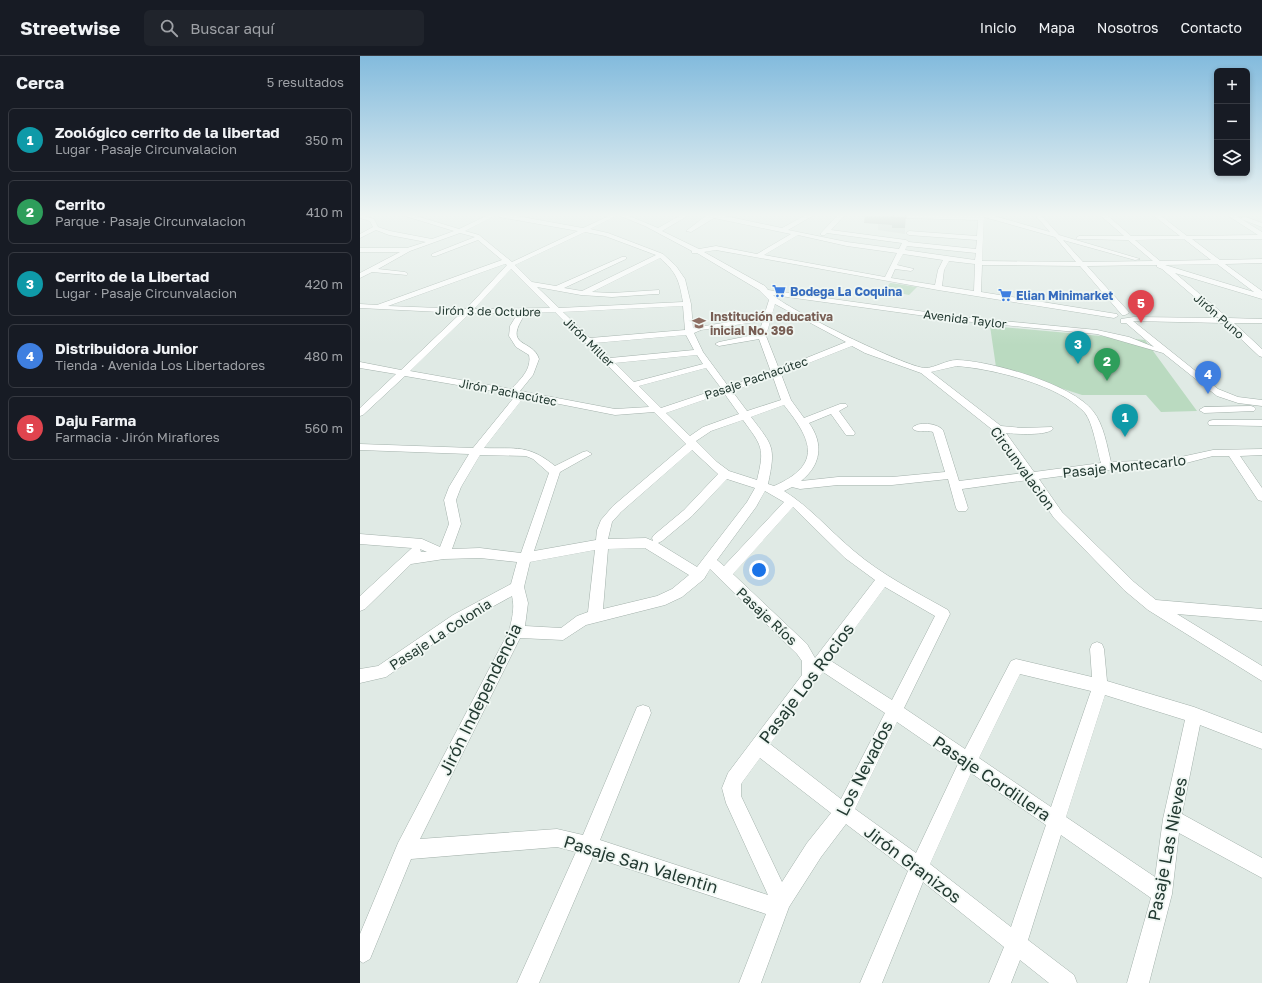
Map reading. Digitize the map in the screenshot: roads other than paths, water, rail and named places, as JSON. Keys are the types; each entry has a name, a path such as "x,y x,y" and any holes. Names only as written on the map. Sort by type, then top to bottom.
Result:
{"street":[{"path":"360,276 394,258"},
{"name":"Jirón Miller","path":"503,258 713,465 725,474 775,490 792,501 850,555 884,579 943,614"},
{"path":"360,313 519,258"},
{"path":"558,288 623,258"},
{"path":"625,258 643,263"},
{"path":"582,293 652,258"},
{"path":"516,632 563,634 582,620 660,602 677,593 699,575 752,504 762,485 768,456 764,443 746,415 698,352 689,332 687,304 682,279 674,267 665,258"},
{"name":"Circunvalacion","path":"705,258 756,290 852,343 885,358 924,371 998,429 1033,477 1058,515 1112,570 1153,606 1262,674"},
{"path":"773,258 938,288 1119,314"},
{"path":"887,279 897,258"},
{"path":"938,288 941,270 947,258"},
{"path":"949,258 980,263 1077,264 1262,261"},
{"path":"977,294 980,258"},
{"path":"1073,258 1119,314 1120,320 1262,321"},
{"path":"1135,258 1262,296"},
{"name":"Jirón Puno","path":"1153,258 1262,354"},
{"path":"1213,258 1262,296"},
{"path":"360,413 467,312 508,263"},
{"path":"893,267 911,269"},
{"path":"371,270 405,274"},
{"path":"528,283 582,293 612,295 656,292"},
{"path":"1251,286 1262,286"},
{"path":"769,296 762,336 786,401 806,426 812,446 812,462 805,472 791,483 775,490"},
{"name":"Avenida Taylor","path":"769,296 797,296 962,320 1097,332 1126,339 1149,348 1164,351"},
{"path":"783,305 786,299 797,296"},
{"name":"Jirón 3 de Octubre","path":"360,306 467,312 523,312 687,304"},
{"path":"444,554 455,524 450,500 458,480 528,377 535,358 534,354 514,341 511,333 512,327 523,312"},
{"path":"588,341 689,332 699,328 766,318"},
{"path":"1131,320 1164,351 1221,395 1239,401 1262,403"},
{"path":"719,344 762,336"},
{"name":"Pasaje Pachacútec","path":"658,410 776,373 852,343"},
{"path":"1252,344 1262,345"},
{"path":"608,361 698,352"},
{"path":"924,371 955,363 973,365 1016,374 1062,392 1090,412 1107,466"},
{"name":"Jirón Pachacútec","path":"360,365 517,393 601,410 615,412 658,410"},
{"path":"633,385 708,365"},
{"path":"595,616 603,544 603,530 607,520 617,509 707,429 786,401"},
{"path":"802,422 843,406"},
{"path":"1204,410 1262,409"},
{"path":"833,410 850,433"},
{"path":"1213,423 1262,423"},
{"path":"917,428 930,427 938,430 962,508"},
{"path":"998,429 1022,431 1048,429"},
{"path":"360,447 515,451 528,453 537,457 554,471 587,454"},
{"name":"Pasaje Montecarlo","path":"791,483 800,485 838,482 1033,477 1107,466 1167,464 1213,452 1262,452"},
{"path":"1232,452 1262,497"},
{"name":"Jirón Independencia","path":"363,952 405,850 516,632 520,616 521,603 517,587 525,558 555,478 554,471"},
{"path":"658,538 688,513 725,474"},
{"path":"724,575 792,501"},
{"path":"360,539 422,544 444,554"},
{"path":"409,559 444,554 480,553 525,558 603,544 646,543 654,546 699,575"},
{"path":"360,605 409,559 422,544"},
{"name":"Pasaje Ríos","path":"710,561 802,648 809,660 810,679"},
{"name":"Pasaje Los Rocios","path":"779,904 732,797 731,788 734,779 884,579"},
{"name":"Pasaje La Colonia","path":"360,676 380,672 458,619 517,587"},
{"path":"1153,606 1262,616"},
{"name":"Los Nevados","path":"750,983 779,904 814,850 844,812 943,614"},
{"path":"1000,983 1016,944 1100,686 1097,649"},
{"name":"Pasaje Cordillera","path":"822,663 894,710 1162,894"},
{"path":"871,983 920,867 968,761 1016,666 1100,686 1194,715 1262,741"},
{"path":"528,983 588,846 642,712"},
{"name":"Pasaje Las Nieves","path":"1138,983 1162,894 1172,819 1194,715"},
{"name":"Jirón Granizos","path":"759,746 844,812 920,867 1066,983"},
{"path":"1172,819 1262,868"},
{"name":"Pasaje San Valentin","path":"405,850 557,838 779,904"}],"place":[{"name":"Bodega La Coquina","path":"779,291"},
{"name":"Elian Minimarket","path":"1005,295"},
{"name":"Institución educativa inicial No. 396","path":"699,323"},
{"name":"Daju Farma","path":"1141,323"},
{"name":"Cerrito de la Libertad","path":"1078,364"},
{"name":"Cerrito","path":"1107,381"},
{"name":"Distribuidora Junior","path":"1208,394"},
{"name":"Zoológico cerrito de la libertad","path":"1125,437"}]}
